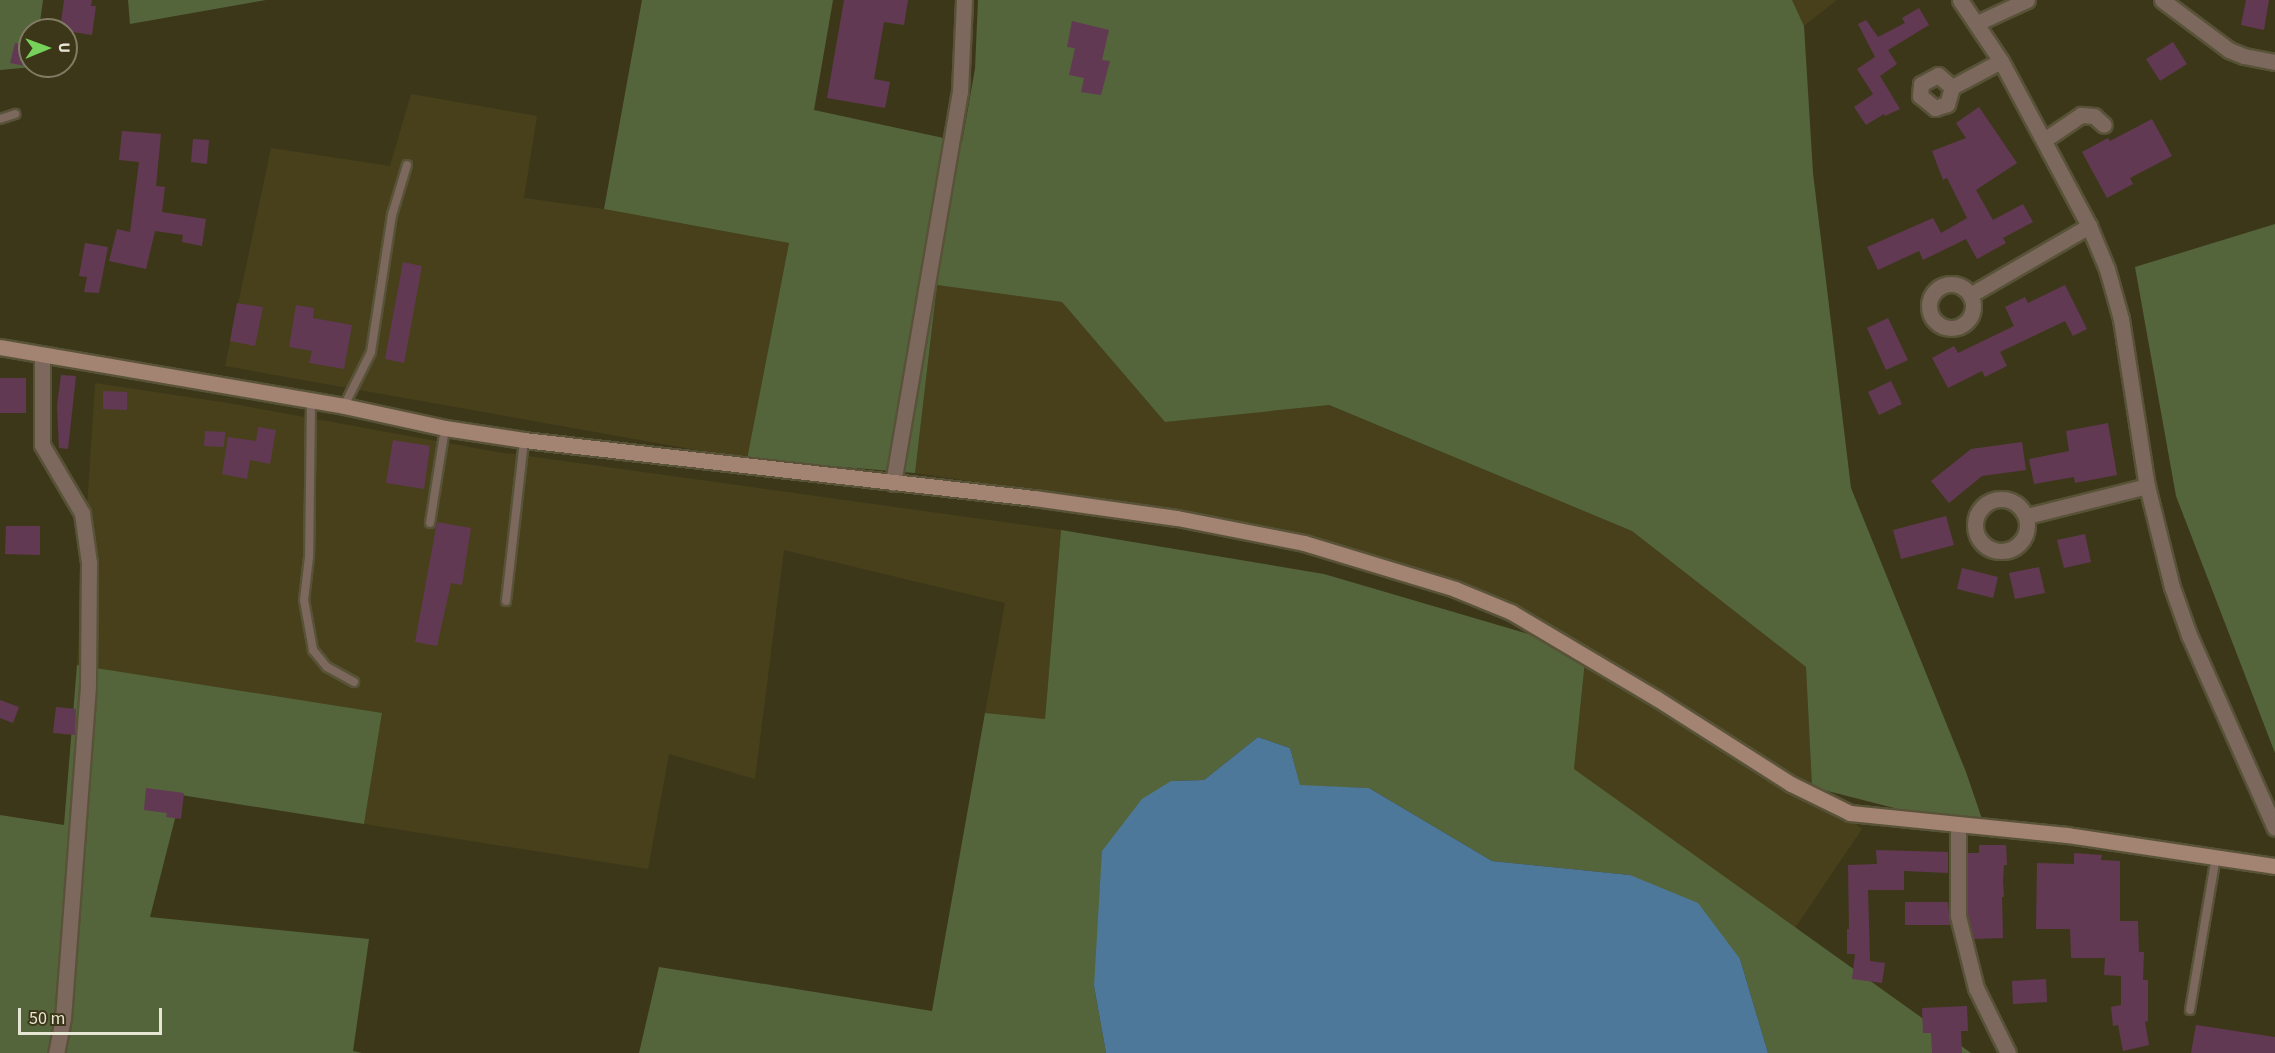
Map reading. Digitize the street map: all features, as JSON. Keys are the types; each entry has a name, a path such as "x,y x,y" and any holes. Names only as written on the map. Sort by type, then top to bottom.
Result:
{"main road":[{"path":"0,347 344,406 445,428 524,440 1034,498 1177,518 1304,543 1455,590 1511,612 1656,698 1791,784 1850,813 1958,826 2067,835 2275,866"}],"street":[{"path":"893,483 960,92 964,0"},
{"path":"1960,0 2001,61 2089,226 2107,269 2121,319 2147,486 2172,587 2189,635 2275,828"},
{"path":"1977,23 2027,0"},
{"path":"2162,0 2229,50 2244,56 2275,62"},
{"path":"1952,87 2001,61"},
{"path":"2044,140 2081,115 2094,116 2104,125"},
{"path":"1970,294 2089,226"},
{"path":"42,355 42,445 82,513 88,563 88,686 63,1018 56,1053"},
{"path":"2027,516 2147,486"},
{"path":"1958,826 1958,916 1976,988 2008,1053"}],"lane":[{"path":"0,119 15,114"},
{"path":"344,406 371,352 392,214 407,165"},
{"path":"311,402 309,557 304,600 313,650 327,667 354,682"},
{"path":"430,523 445,428"},
{"path":"506,601 524,440"},
{"path":"2190,1010 2216,857"}],"shaded area":[{"path":"1792,0 1837,0 1804,26"},
{"path":"411,94 537,116 524,198 604,209 789,243 747,459 225,366 271,148 390,166"},
{"path":"937,285 1062,302 1165,422 1328,405 1632,531 1806,667 1812,787 1862,829 1795,928 1574,769 1586,651 1328,542 1182,513 915,473"},
{"path":"95,383 228,403 491,451 1061,530 1045,719 985,713 1005,603 784,550 755,779 669,754 648,869 364,824 382,714 77,665"}],"green space":[{"path":"0,0 43,0 41,18 18,18 18,68 0,70"},
{"path":"128,0 266,0 130,24"},
{"path":"642,0 833,0 814,110 962,142 975,69 978,0 1792,0 1804,26 1813,173 1851,488 1966,772 1982,819 1902,810 1812,787 1806,667 1632,531 1329,405 1165,422 1062,302 937,285 915,473 747,459 789,243 604,209"},
{"path":"2275,224 2275,753 2176,496 2135,267"},
{"path":"1061,530 1324,574 1586,651 1574,769 1971,1053 1768,1053 1740,959 1630,875 1492,861 1369,788 1300,786 1290,748 1258,737 1204,780 1171,781 1094,986 1106,1053 639,1053 659,967 932,1011 985,713 1045,719"},
{"path":"77,665 382,713 364,824 181,795 150,917 369,939 353,1051 362,1053 0,1053 0,815 64,825"}],"water":[{"path":"1258,737 1290,748 1300,785 1369,788 1492,861 1630,875 1698,903 1740,959 1768,1053 1106,1053 1094,986 1102,851 1142,799 1171,781 1204,780"}],"building":[{"path":"64,0 92,0 91,6 96,6 92,35 78,33 78,18 62,18"},
{"path":"844,0 908,0 904,25 884,22 874,79 890,82 885,108 827,98"},
{"path":"2246,0 2269,0 2264,30 2241,25"},
{"path":"1919,8 1929,25 1888,50 1897,64 1880,76 1900,109 1885,116 1884,114 1866,125 1854,107 1873,94 1857,69 1875,57 1858,24 1866,20 1878,37 1905,23 1902,18"},
{"path":"1072,21 1109,30 1102,60 1110,61 1101,95 1081,92 1084,78 1069,75 1075,48 1067,47"},
{"path":"2173,42 2187,64 2160,81 2146,59"},
{"path":"15,43 18,44 18,65 10,63"},
{"path":"1979,107 2017,163 1976,190 1993,220 2023,204 2033,222 2003,238 2006,243 1977,259 1966,239 1923,260 1919,251 1878,270 1867,247 1933,218 1941,233 1967,218 1947,178 1943,180 1932,151 1966,138 1956,123"},
{"path":"2152,119 2172,156 2130,178 2133,184 2107,198 2082,152 2108,138 2110,141"},
{"path":"122,131 161,134 156,186 165,187 162,212 206,219 202,246 182,242 183,235 155,231 146,269 109,261 117,229 130,232 139,162 119,160"},
{"path":"193,139 209,140 207,164 191,162"},
{"path":"85,243 108,247 99,293 84,292 87,277 79,276"},
{"path":"403,262 422,266 404,363 385,359"},
{"path":"2065,285 2087,329 2073,336 2065,321 2000,352 2007,366 1985,377 1982,371 1948,388 1932,358 1954,346 1958,353 2014,326 2005,307 2025,297 2028,303"},
{"path":"237,303 263,307 255,346 230,341"},
{"path":"296,305 314,308 313,318 352,325 344,369 309,363 312,351 289,347"},
{"path":"1888,318 1908,360 1886,370 1867,328"},
{"path":"61,375 76,376 68,449 59,448 57,406"},
{"path":"0,378 26,378 26,413 0,413"},
{"path":"1891,381 1902,404 1879,415 1868,392"},
{"path":"103,391 127,392 127,410 103,409"},
{"path":"2108,423 2117,475 2075,483 2074,477 2034,484 2029,459 2069,451 2066,431"},
{"path":"258,427 276,430 270,464 250,460 247,479 222,474 228,437 256,441"},
{"path":"205,431 225,432 224,447 204,446"},
{"path":"393,440 430,446 424,489 386,483"},
{"path":"2022,442 2026,470 1982,476 1949,503 1931,481 1971,449"},
{"path":"1946,516 1954,545 1901,559 1893,530"},
{"path":"437,522 471,528 462,585 451,583 437,646 415,642"},
{"path":"6,526 40,526 40,555 5,554"},
{"path":"2085,534 2091,562 2064,568 2057,540"},
{"path":"2039,567 2045,593 2015,599 2009,573"},
{"path":"1962,568 1998,577 1993,598 1957,589"},
{"path":"0,700 19,707 13,723 0,718"},
{"path":"56,707 76,709 75,735 53,733"},
{"path":"146,788 184,793 181,819 166,817 167,813 144,810"},
{"path":"1979,845 2006,845 2007,865 2004,865 2004,897 2002,897 2003,938 1974,939 1968,915 1968,853 1979,853"},
{"path":"1876,850 1948,852 1948,873 1904,871 1904,890 1868,890 1870,961 1885,963 1882,983 1852,979 1855,954 1847,954 1848,865 1877,864"},
{"path":"2074,853 2102,855 2101,860 2120,861 2120,921 2138,921 2139,952 2144,952 2143,980 2148,980 2148,1021 2145,1022 2149,1045 2123,1051 2118,1025 2113,1026 2111,1007 2121,1005 2121,976 2104,975 2105,958 2071,958 2070,929 2036,929 2037,863 2074,864"},
{"path":"1905,902 1948,902 1950,925 1905,925"},
{"path":"2046,979 2047,1002 2013,1004 2012,981"},
{"path":"1967,1006 1968,1031 1961,1031 1962,1053 1932,1053 1931,1033 1923,1033 1922,1008"},
{"path":"2196,1025 2275,1037 2275,1053 2191,1053"}]}
